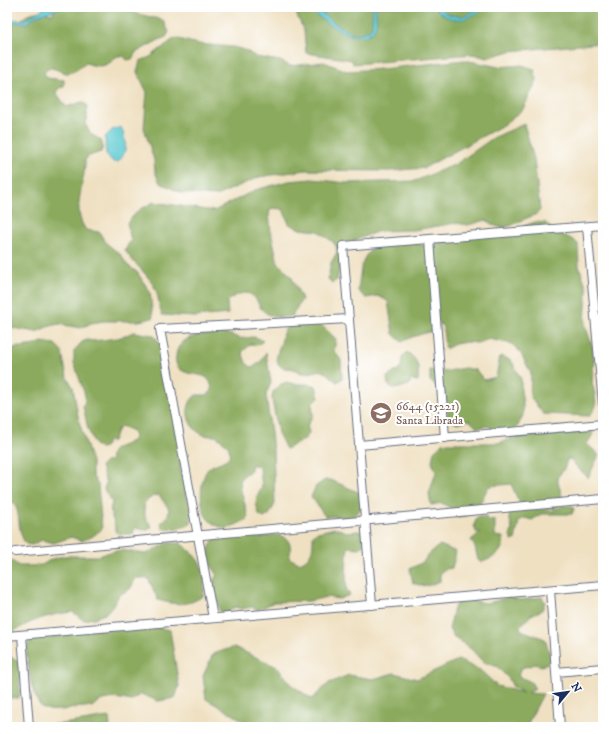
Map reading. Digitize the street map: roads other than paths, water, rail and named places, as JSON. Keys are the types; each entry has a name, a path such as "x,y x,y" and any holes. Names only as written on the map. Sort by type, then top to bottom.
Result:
{"street":[{"path":"372,605 343,246 603,225"},
{"path":"587,226 603,404"},
{"path":"430,240 445,438"},
{"path":"213,618 160,329 349,319"},
{"path":"359,445 603,424"},
{"path":"15,552 198,534 365,522 603,499"},
{"path":"7,636 603,585"},
{"path":"550,590 560,727"},
{"path":"22,635 29,727"},
{"path":"556,672 603,668"}],"water":[{"path":"46,7 62,7 34,17 27,23 7,22 7,19 24,20"},
{"path":"308,7 322,13 346,30 355,33 364,32 372,27 373,7 376,7 376,25 373,31 366,35 358,36 349,34 329,24"},
{"path":"434,7 439,7 446,13 454,16 463,16 479,8 486,7 472,16 453,19 447,17"},
{"path":"121,127 126,145 125,150 118,162 113,162 106,154 105,137 112,130"}],"place":[{"name":"6644 (15221) Santa Librada","path":"381,413"}]}
